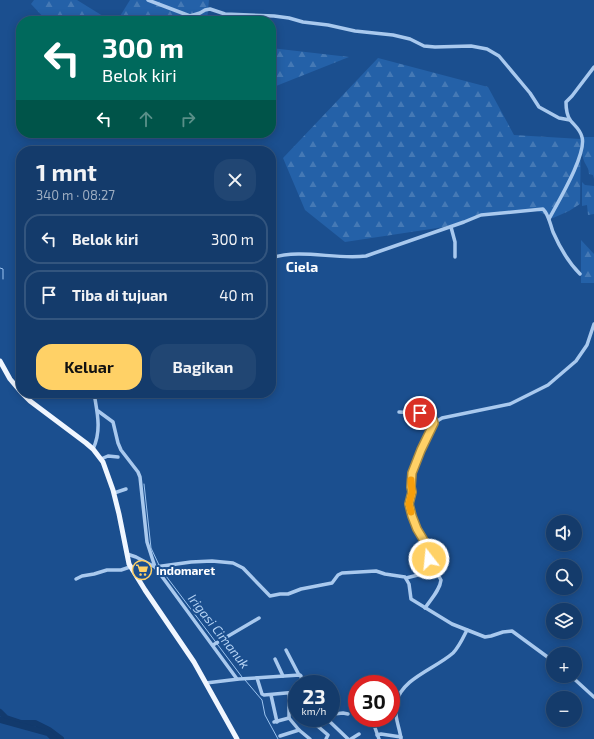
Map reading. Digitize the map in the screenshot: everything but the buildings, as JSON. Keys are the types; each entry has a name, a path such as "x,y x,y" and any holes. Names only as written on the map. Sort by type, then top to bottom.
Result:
{"main road":[{"path":"0,361 10,379 16,386"},
{"path":"27,398 93,449 101,459 114,493 130,567 194,662 234,738"}],"street":[{"path":"148,0 190,16 210,9 225,14 274,16"},
{"path":"276,16 304,22 328,24 355,31 393,34 410,39 424,46 471,46 487,49 498,56 530,93 539,107 559,118 570,120 577,126 582,136 582,153 549,219"},
{"path":"570,120 566,102 594,67"},
{"path":"276,256 300,254 349,258 366,256 451,227 481,215 543,209 568,262 580,274"},
{"path":"451,227 455,242 455,257"},
{"path":"425,608 441,583 441,580 429,559 426,544 414,523 409,504 412,492 412,473 434,423 442,418 510,404 548,385 576,361 587,345 594,324"},
{"path":"93,449 97,436 98,420 95,398"},
{"path":"98,412 113,422 121,450 138,472 140,477 147,529 147,542 157,567 238,679"},
{"path":"400,412 431,414 434,423"},
{"path":"101,459 108,456 118,457"},
{"path":"114,493 126,489"},
{"path":"126,554 157,567 181,563 233,562 243,568 270,596 287,594 301,589 332,583 338,575 342,573 376,571 406,578 418,575"},
{"path":"76,579 82,576 107,570 121,570 130,567"},
{"path":"406,578 409,584 411,599 452,624 485,637 512,631 546,656"},
{"path":"214,644 259,618"},
{"path":"375,727 378,737 381,734 401,738 396,703 401,691 407,683 433,668 454,653 467,630"},
{"path":"286,650 298,675"},
{"path":"275,659 283,676"},
{"path":"206,683 248,678 288,676"},
{"path":"257,678 262,694 271,695 288,693"},
{"path":"579,683 594,696"},
{"path":"271,695 275,722 288,718"},
{"path":"340,713 348,714"},
{"path":"296,727 310,739"},
{"path":"319,727 328,735 326,739"},
{"path":"335,727 348,739"},
{"path":"280,736 299,730"},
{"path":"351,739 359,734"}],"green space":[{"path":"34,0 77,0 103,16 42,16 31,4"},
{"path":"130,0 209,0 207,16 120,16"},
{"path":"276,49 349,57 276,86"},
{"path":"378,58 488,87 514,135 581,139 580,204 553,218 535,210 475,217 444,227 345,242 305,210 283,158"},
{"path":"584,137 594,137 594,179 593,175 589,174 583,158 582,149"},
{"path":"582,182 585,185 594,186 594,214 588,215 587,205 582,206"},
{"path":"581,240 594,254 594,283 581,283"}],"waterway":[{"path":"0,268 3,269 3,279"},
{"name":"Irigasi Cimanuk","path":"144,484 151,548 159,565"},
{"name":"Irigasi Cimanuk","path":"160,568 242,677"},
{"name":"Irigasi Cimanuk","path":"245,680 262,700 265,715 278,739"},
{"path":"0,712 6,718 21,723 35,723 49,730 61,739"},
{"path":"0,720 48,733 54,739"}],"slow traffic":[{"path":"411,480 412,492 409,507 411,512"}],"place":[{"name":"Indomaret","path":"142,570"}],"district":[{"name":"Ciela","path":"302,266"}],"route":[{"path":"420,413 431,414 434,423 412,473 412,492 409,507 417,529 426,544 429,559"}]}
